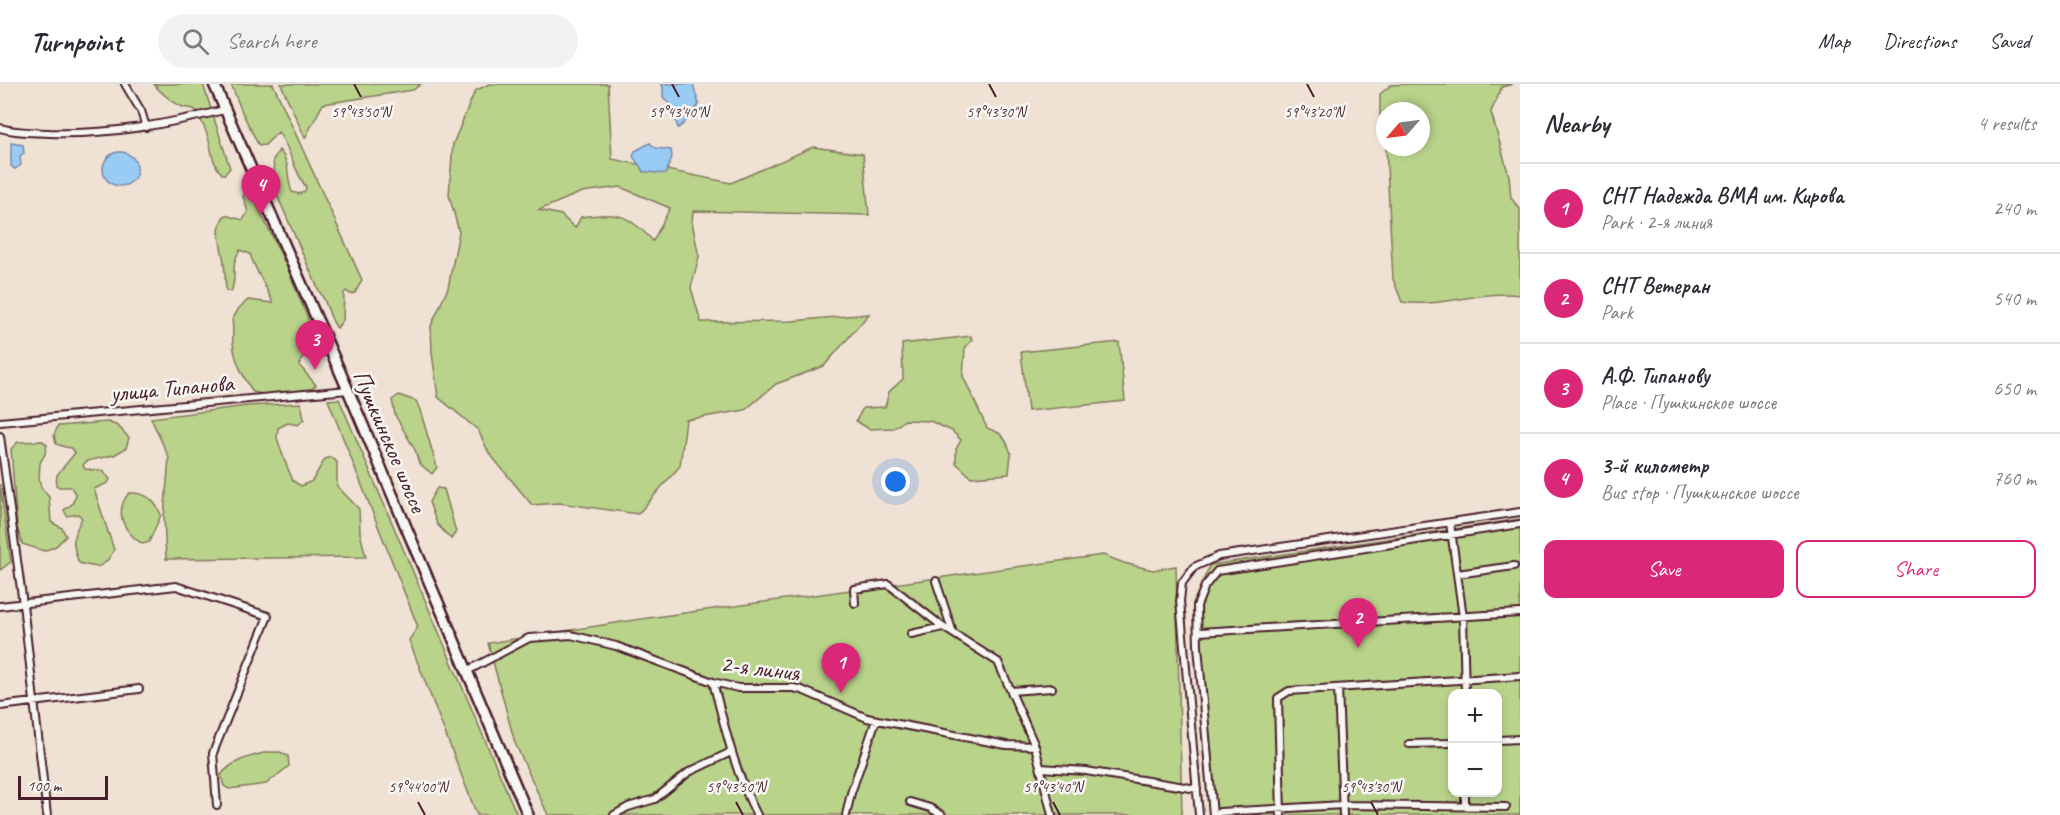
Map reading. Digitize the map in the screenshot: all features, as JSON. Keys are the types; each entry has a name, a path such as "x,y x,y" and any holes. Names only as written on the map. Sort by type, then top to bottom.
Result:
{"main road":[{"name":"Пушкинское шоссе","path":"214,84 348,390 528,815"}],"street":[{"path":"125,84 141,111 146,127"},
{"path":"0,128 14,132 80,134 146,127 224,110"},
{"name":"улица Типанова","path":"0,422 348,390"},
{"path":"0,436 23,604 46,815"},
{"path":"1199,815 1180,619 1182,583 1194,567 1219,556 1520,512"},
{"path":"1450,523 1463,617 1465,689"},
{"path":"1506,807 1343,805 1281,812 1220,812 1213,815 1197,606 1205,586 1217,571 1520,524"},
{"path":"1457,574 1514,566"},
{"path":"936,581 953,633"},
{"path":"855,603 854,589 888,584 943,627 998,662 1035,746 1052,815"},
{"path":"0,606 176,586 268,616 213,753 217,805"},
{"path":"1198,632 1520,614"},
{"path":"911,634 943,627"},
{"name":"2-я линия","path":"467,672 529,638 571,635 616,646 713,682 738,688 793,688 876,720 1006,745 1035,746"},
{"path":"1281,812 1278,698 1289,691 1520,676"},
{"path":"713,682 731,752 744,789 757,815"},
{"path":"1011,691 1052,687"},
{"path":"1338,688 1343,815"},
{"path":"0,706 139,689"},
{"path":"846,815 851,793 876,720"},
{"path":"1502,740 1520,739"},
{"path":"1409,744 1448,743"},
{"path":"614,815 628,807 655,799 689,772 731,752"},
{"path":"1041,768 1086,771 1197,789"},
{"path":"1465,797 1465,805"},
{"path":"910,802 930,808 942,815"}],"green space":[{"path":"154,84 203,84 230,168 225,174 218,170 197,111 175,103"},
{"path":"231,84 273,84 362,280 355,293 350,294 346,291 344,293 343,320 337,328 277,195 273,160 279,150 287,165 292,192 299,194 305,191 306,187 278,132 265,145 259,146"},
{"path":"281,84 421,84 413,90 323,104 305,138"},
{"path":"489,84 608,84 612,159 731,183 813,147 863,154 869,215 693,211 692,222 699,257 691,288 701,322 792,321 869,314 824,366 776,384 745,410 686,420 680,466 638,514 559,503 532,505 489,453 478,430 438,397 431,326 448,288 459,232 449,195 453,144 475,91","holes":["620,187 670,208 653,241 636,225 621,217 613,215 581,217 575,228 561,215 539,210 582,192"]},
{"path":"1513,84 1502,87 1491,112 1509,176 1511,198 1520,209 1520,295 1490,295 1431,303 1402,302 1393,279 1386,156 1430,156 1430,102 1380,102 1380,94 1391,85"},
{"path":"248,187 286,265 308,319 309,344 299,365 316,385 306,394 267,395 253,392 236,356 232,320 239,308 248,300 273,303 250,254 240,250 235,261 231,292 226,290 224,260 219,235 220,225 225,215 243,220 248,212 243,196"},
{"path":"971,336 972,340 965,348 963,376 987,428 999,433 1006,441 1011,453 1009,474 971,477 956,463 956,449 961,440 952,431 930,421 905,420 894,428 869,429 856,421 863,408 885,407 889,392 903,379 902,344"},
{"path":"1119,342 1125,401 1028,411 1021,352"},
{"path":"399,395 416,401 420,410 437,467 432,474 419,463 415,450 395,415 392,400"},
{"path":"339,399 517,815 477,815 409,640 418,627 328,400"},
{"path":"301,403 304,419 298,425 288,423 278,428 277,438 293,481 301,486 312,481 325,459 331,457 337,462 337,486 359,509 360,533 366,557 166,559 164,517 169,458 151,418 247,406"},
{"path":"108,422 118,426 129,438 126,448 114,455 87,461 83,465 85,469 103,471 110,479 108,483 94,489 114,550 104,564 96,567 79,563 74,540 82,518 78,514 67,516 64,510 72,504 76,495 71,487 56,485 57,475 75,453 72,448 56,444 54,435 58,426"},
{"path":"43,441 47,445 40,463 41,487 49,497 51,522 62,528 66,536 56,546 44,551 22,544 17,527 11,449 18,442"},
{"path":"0,484 11,562 0,570"},
{"path":"437,488 444,489 456,532 451,539 437,524 429,502"},
{"path":"129,493 149,498 161,515 149,542 143,544 136,539 123,522 122,507"},
{"path":"1520,519 1520,815 1211,815 1193,603 1210,565"},
{"path":"1103,555 1153,570 1176,566 1182,815 548,815 515,743 488,643 641,619"},
{"path":"268,752 280,752 288,756 289,766 266,784 229,789 224,786 221,775 231,766 249,757"}],"water":[{"path":"661,84 693,84 699,105 678,128 671,105 663,97"},
{"path":"11,143 23,145 24,153 20,156 21,165 15,169 11,166"},
{"path":"650,143 656,148 671,150 672,157 666,173 643,172 633,156 635,151"},
{"path":"120,152 132,157 137,169 132,181 120,186 108,181 103,169 108,157"}],"place":[{"name":"3-й километр","path":"261,215"},
{"name":"А.Ф. Типанову","path":"315,370"},
{"name":"СНТ Ветеран","path":"1358,648"},
{"name":"СНТ Надежда ВМА им. Кирова","path":"841,693"}]}
